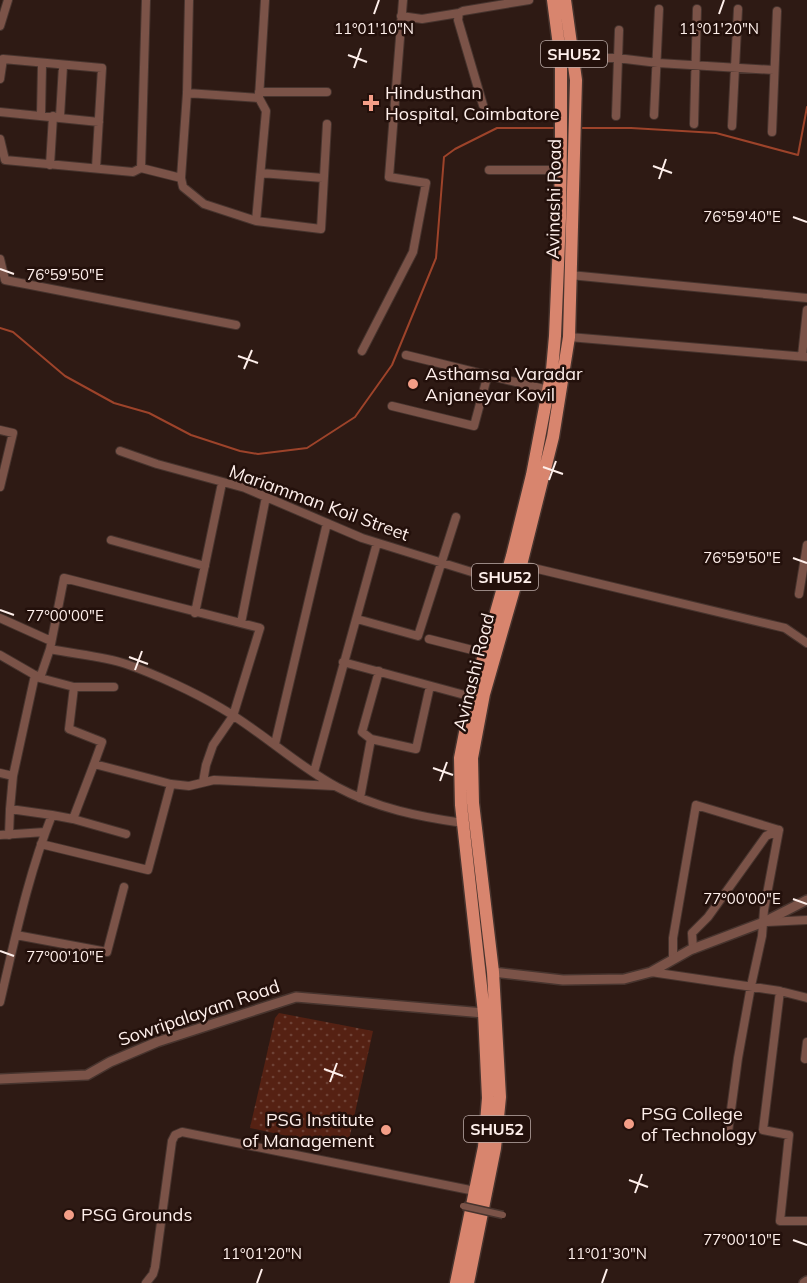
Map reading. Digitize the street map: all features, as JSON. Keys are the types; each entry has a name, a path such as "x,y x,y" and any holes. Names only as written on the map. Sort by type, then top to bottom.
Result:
{"main road":[{"name":"Avinashi Road","path":"468,1283 495,1148 500,1097 493,972 473,803 472,758 482,681 521,565 553,437 569,338 567,139 561,108 561,61 553,0"},
{"name":"Avinashi Road","path":"490,655 504,582 532,475 548,390 555,336 560,170 575,108 576,80 565,0"},
{"name":"Avinashi Road","path":"482,681 472,697 460,758 464,823 484,1013"},
{"name":"SHU52","path":"456,1283 484,1147 488,1098 484,1013"}],"street":[{"path":"0,26 8,0"},
{"path":"141,168 146,0"},
{"path":"189,0 183,187 204,204 256,221 321,229 327,124"},
{"path":"256,221 266,111 259,95 265,0"},
{"path":"362,351 413,252 426,183 389,177 403,0"},
{"path":"401,16 422,19 529,0"},
{"path":"654,115 659,9"},
{"path":"694,124 697,9"},
{"path":"732,126 738,9"},
{"path":"772,132 777,11"},
{"path":"459,13 458,20 483,105"},
{"path":"616,116 619,30"},
{"path":"574,58 617,58 658,63 774,69"},
{"path":"0,79 3,60 102,68 96,168"},
{"path":"41,115 42,64"},
{"path":"50,165 63,66"},
{"path":"187,93 259,95 327,92"},
{"path":"0,112 99,122"},
{"path":"0,139 4,160 133,172 141,168 182,178"},
{"path":"489,170 560,170"},
{"path":"261,173 323,178"},
{"path":"0,259 5,280 236,325"},
{"path":"570,275 807,298"},
{"path":"569,338 804,356 807,310"},
{"path":"406,355 548,390"},
{"path":"392,406 474,426 488,374"},
{"path":"0,430 13,434 0,487"},
{"name":"Mariamman Koil Street","path":"120,451 157,464 245,488 377,543 504,582"},
{"path":"195,613 222,483"},
{"path":"241,623 266,496"},
{"path":"357,619 418,636 456,517"},
{"path":"275,744 327,523"},
{"path":"111,540 205,566"},
{"path":"314,772 377,543"},
{"path":"799,594 807,545"},
{"path":"521,565 785,628 807,643"},
{"path":"9,835 13,776 38,676 50,645 64,578 260,628 233,716 213,746 206,765 203,783"},
{"path":"0,618 50,645 124,663 211,703 335,786 360,798 423,818 464,823"},
{"path":"429,639 490,655"},
{"path":"0,655 38,676 75,687 114,687"},
{"path":"343,662 472,697"},
{"path":"379,671 362,732 371,739 417,749 430,686"},
{"path":"73,819 102,742 69,729 75,687"},
{"path":"360,798 371,739"},
{"path":"94,764 171,784 189,786 214,780 335,786"},
{"path":"0,773 13,776"},
{"path":"41,844 148,870 171,784"},
{"path":"673,958 673,938 696,805 779,830"},
{"path":"10,809 73,819 126,834"},
{"path":"0,1002 41,844 52,815"},
{"path":"728,1132 738,1058 779,830"},
{"path":"693,949 692,933 708,917 766,837 779,830"},
{"path":"0,835 45,832"},
{"path":"16,935 107,952 123,887"},
{"path":"493,972 563,980 624,979 651,972 673,958 764,922 807,900"},
{"path":"764,922 807,920"},
{"path":"651,972 751,986 807,998"},
{"path":"780,991 763,1130 789,1136 780,1221 807,1221"},
{"name":"Sowripalayam Road","path":"0,1079 87,1075 110,1062 157,1042 296,997 484,1013"},
{"path":"805,1059 807,1042"},
{"path":"146,1283 155,1267 172,1141 175,1135 182,1132 475,1191"},
{"path":"462,1206 503,1215"}],"shaded area":[{"path":"279,1013 373,1031 347,1149 250,1128 275,1018"}],"waterway":[{"path":"579,128 631,128 716,133 798,155 807,107"},
{"path":"0,328 13,332 65,376 114,403 149,413 191,435 240,451 258,454 307,448 355,417 392,365 436,258 444,157 497,128 555,128"}],"place":[{"name":"Hindusthan Hospital, Coimbatore","path":"371,103"},
{"name":"Asthamsa Varadar Anjaneyar Kovil","path":"413,384"},
{"name":"PSG College of Technology","path":"629,1124"},
{"name":"PSG Institute of Management","path":"386,1130"},
{"name":"PSG Grounds","path":"69,1215"}]}
